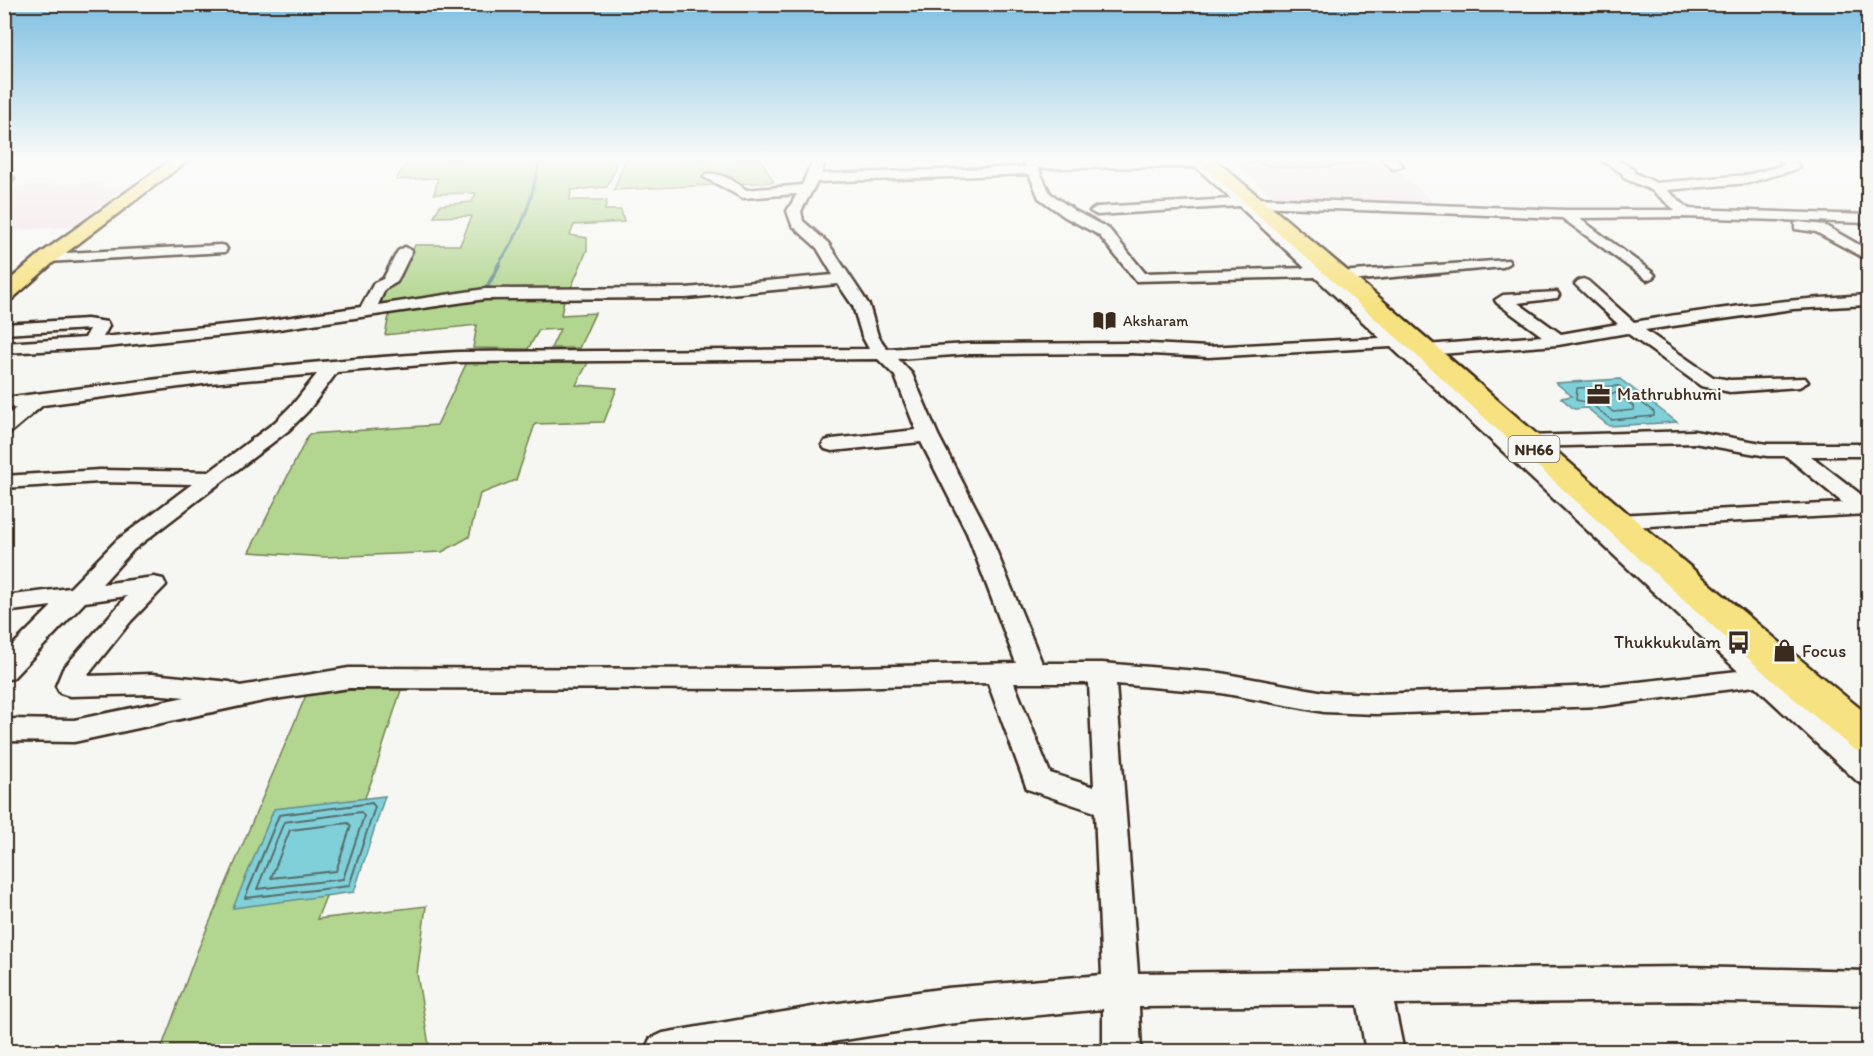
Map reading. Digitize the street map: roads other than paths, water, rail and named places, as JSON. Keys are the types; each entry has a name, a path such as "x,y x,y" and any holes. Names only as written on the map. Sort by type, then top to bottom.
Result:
{"highway":[{"name":"NH66","path":"1253,207 1617,522 1773,672 1856,715 1869,738"}],"main road":[{"path":"8,290 46,258 116,207"}],"street":[{"path":"796,207 794,216 797,222 823,246 861,306 870,336 880,352 903,374 928,435 978,533 1033,674"},
{"path":"1061,207 1104,232 1141,278 1330,273 1503,263"},
{"path":"1097,211 1159,207"},
{"path":"1387,207 1565,214 1683,213 1869,219"},
{"path":"1677,207 1683,213"},
{"path":"1565,214 1647,275"},
{"path":"1767,216 1791,226 1819,228 1869,256"},
{"path":"1839,240 1869,241"},
{"path":"46,258 220,249"},
{"path":"367,312 379,286 389,282 405,251"},
{"path":"4,348 92,343 265,326 508,292 686,293 842,279"},
{"path":"1583,284 1630,327 1707,382 1730,386 1799,382"},
{"path":"1269,290 1272,285 1294,286"},
{"path":"1551,295 1503,300 1558,340"},
{"path":"4,404 129,388 330,367 459,357 1131,348 1208,352 1558,340 1630,327 1792,304 1869,300"},
{"path":"4,329 74,323 101,326 92,343"},
{"path":"1413,344 1773,672 1869,774"},
{"path":"4,670 73,596 125,545 282,426 301,407 330,367"},
{"path":"4,428 36,401"},
{"path":"832,445 928,435"},
{"path":"1526,442 1694,437 1792,451 1869,450"},
{"path":"1792,451 1857,503 1868,507"},
{"path":"4,482 100,476 215,478"},
{"path":"1617,522 1868,507"},
{"path":"4,604 154,585 122,615 72,676 70,686 153,684 249,694"},
{"path":"4,730 74,731 249,694 349,678 776,679 998,673 1102,673 1221,683 1324,702 1376,704 1602,696 1736,681 1773,672"},
{"path":"998,673 1010,711 1038,781 1110,805"},
{"path":"1102,673 1121,990 1122,1052"},
{"path":"663,1052 818,1024 947,1006 1121,990 1687,984 1869,988"},
{"path":"1372,986 1385,1052"}],"water":[{"path":"1620,379 1677,422 1609,426 1587,408 1574,409 1561,398 1572,396 1556,383"},
{"path":"385,796 354,892 233,908 274,809"}],"waterway":[{"path":"497,266 514,239 527,207"},
{"path":"485,291 499,265"}],"place":[{"name":"Aksharam","path":"1105,321"},
{"name":"Mathrubhumi","path":"1599,394"},
{"name":"Thukkukulam","path":"1739,642"},
{"name":"Focus","path":"1784,651"}]}
